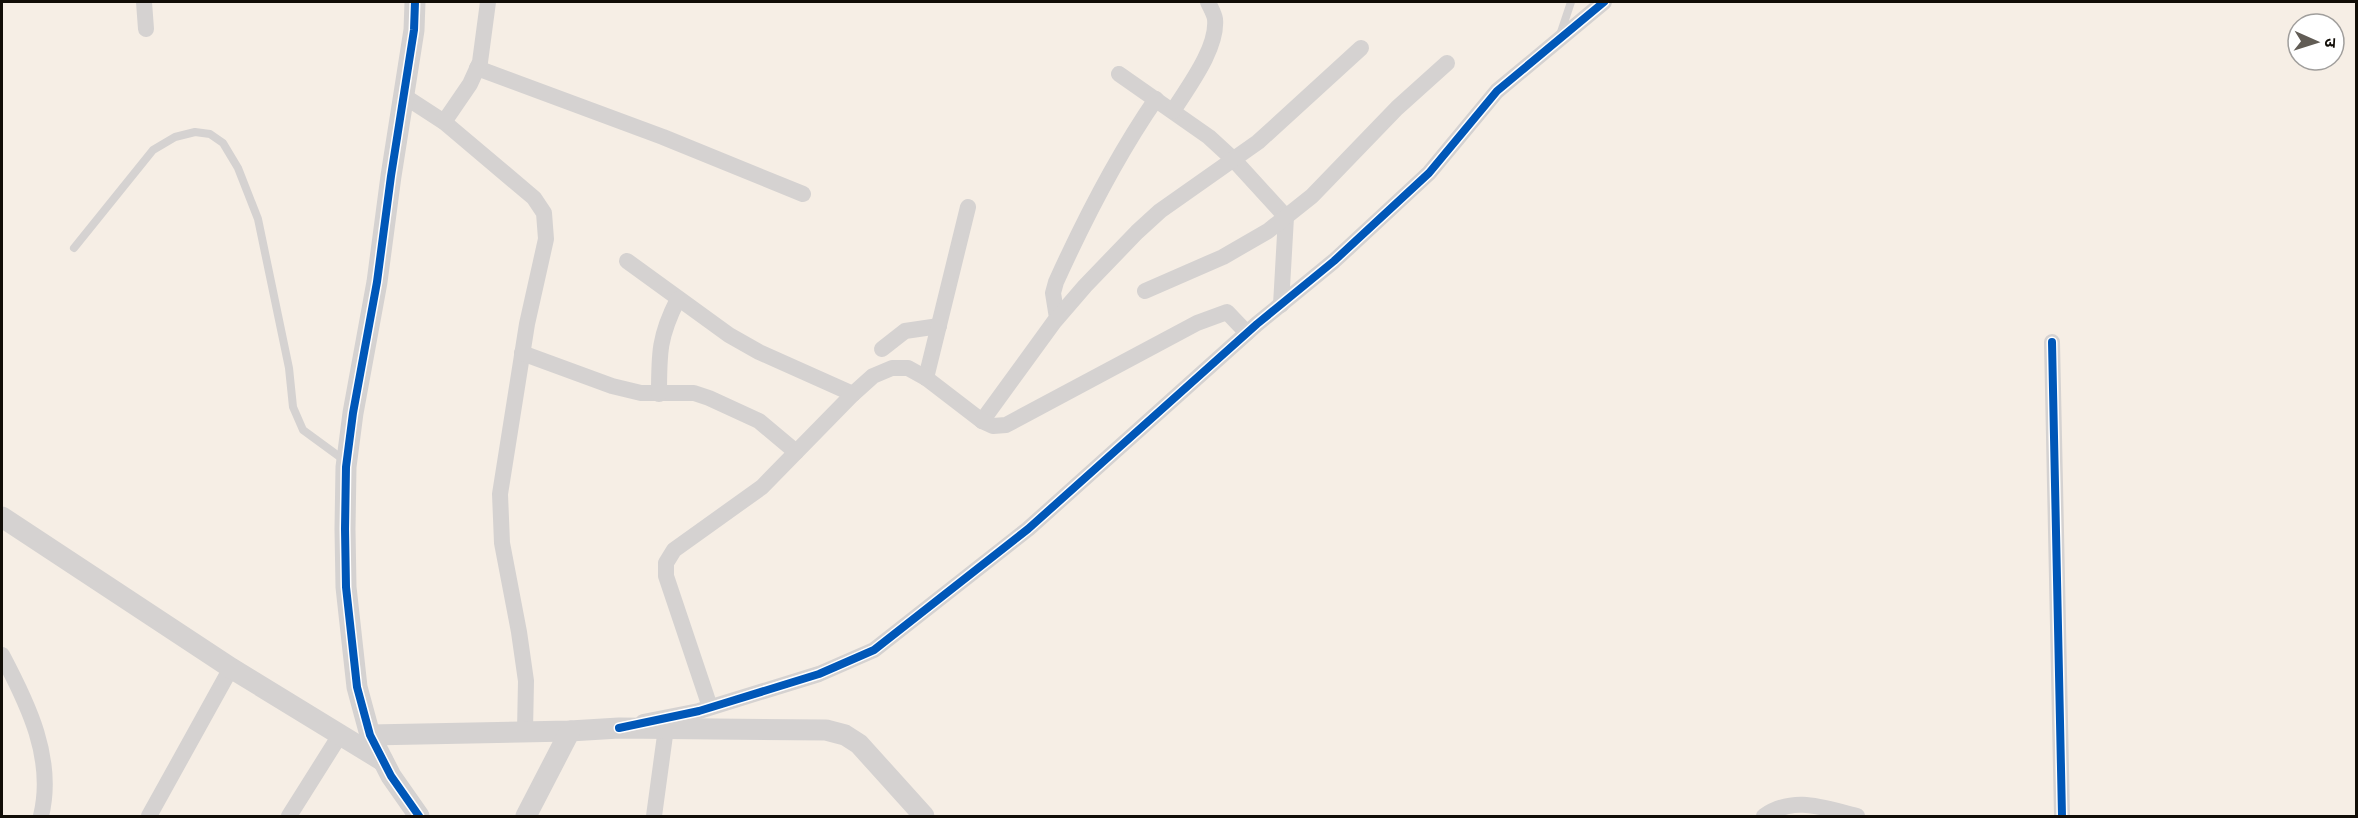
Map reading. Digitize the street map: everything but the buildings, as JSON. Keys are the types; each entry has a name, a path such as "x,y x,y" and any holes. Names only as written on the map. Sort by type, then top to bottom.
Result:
{"street":[{"path":"144,2 146,29"},
{"path":"416,2 414,30 377,282 353,413 347,462 346,587 357,687 370,735 418,816"},
{"path":"444,122 470,84 477,68 485,31 488,2"},
{"path":"1173,111 1202,64 1214,34 1215,17 1208,2"},
{"path":"619,728 710,707 819,674 874,650 1028,530 1247,333 1334,261 1429,172 1497,91 1604,2"},
{"path":"982,421 1057,318 1085,286 1160,211 1258,142 1361,48"},
{"path":"1145,291 1223,257 1268,231 1312,196 1397,108 1447,63"},
{"path":"477,68 663,137 803,194"},
{"path":"1119,74 1209,137 1234,160 1286,217 1281,305"},
{"path":"404,96 444,122 534,198 544,213 546,239 522,353 500,494 502,543 526,681 525,731"},
{"path":"1057,318 1053,293 1056,282 1090,208 1128,140 1156,99"},
{"path":"926,378 968,207"},
{"path":"627,261 729,335 759,352 853,394"},
{"path":"659,394 660,345 663,331 678,298"},
{"path":"710,707 666,576 666,562 674,550 762,487 873,376 892,368 908,368 926,378 982,421 993,426 1006,425 1197,323 1227,312 1247,333"},
{"path":"882,348 905,331 939,326"},
{"path":"2052,342 2062,816"},
{"path":"522,353 612,386 641,393 694,393 709,398 759,421 796,452"},
{"path":"2,517 231,668 384,761"},
{"path":"2,655 37,732 45,765 44,804 41,816"},
{"path":"149,816 231,668"},
{"path":"370,735 619,728 826,730 845,735 859,744 924,816"},
{"path":"654,816 666,728"},
{"path":"526,816 570,731"},
{"path":"289,816 340,735"},
{"path":"1764,816 1784,805 1799,804 1857,816"}],"lane":[{"path":"1558,39 1571,2"},
{"path":"74,248 153,150 175,137 195,132 210,134 223,143 238,168 258,219 289,368 293,407 303,430 347,462"}],"cycle path":[{"path":"415,2 414,30 377,282 353,413 346,467 345,529 346,587 357,687 370,735 391,776 419,816"},
{"path":"619,728 699,711 819,674 874,650 1028,529 1257,324 1334,261 1429,173 1497,91 1604,2"},
{"path":"2052,342 2062,816"}]}
